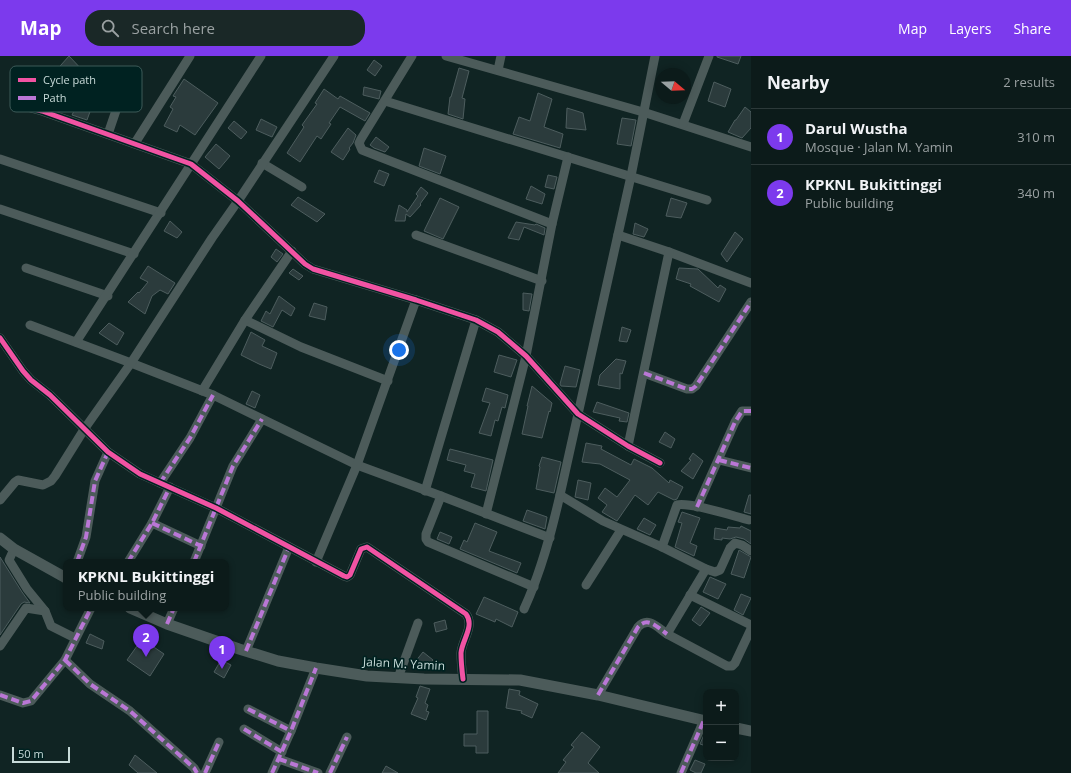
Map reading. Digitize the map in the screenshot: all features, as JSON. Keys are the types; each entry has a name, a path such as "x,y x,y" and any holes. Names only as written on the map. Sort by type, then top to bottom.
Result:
{"street":[{"path":"135,143 190,56"},
{"path":"76,342 108,296 261,56"},
{"path":"0,500 18,480 43,486 51,481 334,56"},
{"path":"412,56 361,139 359,143 362,150 552,224"},
{"path":"446,56 643,112 751,147"},
{"path":"498,70 501,56"},
{"path":"524,609 534,587 550,538 631,176 655,56"},
{"path":"683,124 709,56"},
{"path":"385,101 707,200"},
{"path":"45,112 192,164 238,201 305,264 313,269 476,320 498,332 526,356 578,414 628,446 660,463"},
{"path":"108,134 116,112"},
{"path":"486,514 526,356 542,281 552,224 568,157"},
{"path":"0,159 160,213"},
{"path":"262,163 302,187"},
{"path":"0,209 134,254"},
{"path":"416,235 542,281"},
{"path":"618,235 669,252 751,283"},
{"path":"202,390 245,320 292,251"},
{"path":"628,446 669,252"},
{"path":"26,268 108,296"},
{"path":"316,562 357,465 416,300"},
{"path":"644,373 692,389 696,386 751,302"},
{"path":"245,320 301,347 388,381"},
{"path":"425,491 476,320"},
{"path":"30,325 202,390 357,465 550,538"},
{"path":"2,345 27,376 50,395 108,452 145,477 216,508 347,577 352,572 361,549 366,547 466,614 470,618 470,625 462,648 463,679"},
{"path":"160,483 190,438 213,395"},
{"path":"697,507 735,422 742,411 751,411"},
{"path":"195,559 233,466 262,419"},
{"path":"78,559 86,537 96,481 108,452"},
{"path":"719,460 751,468"},
{"path":"130,559 152,524 170,487"},
{"path":"560,495 621,530 662,547 715,572 720,570 730,548 735,543 742,545 751,551"},
{"path":"442,496 426,534 426,539 428,542 534,587"},
{"path":"662,547 677,505 681,504 697,507 749,520"},
{"path":"152,524 201,546"},
{"path":"586,585 621,530"},
{"path":"0,538 14,549 63,576"},
{"path":"246,651 289,547"},
{"path":"14,549 9,560 27,589 46,611 51,626 76,638"},
{"path":"667,634 706,569"},
{"path":"690,595 751,625"},
{"path":"0,646 26,608 46,611"},
{"path":"0,695 23,703 31,701 65,660 90,611"},
{"name":"Jalan M. Yamin","path":"137,611 168,624 246,651 316,668 367,676 398,678 520,680 598,695 703,720"},
{"path":"168,624 173,611"},
{"path":"598,695 641,624 646,622 650,623 667,634 727,666 732,666 735,663 751,628"},
{"path":"398,678 418,623"},
{"path":"65,660 90,684 130,711 198,773"},
{"path":"272,773 316,668"},
{"path":"248,709 291,730"},
{"path":"682,773 703,725"},
{"path":"244,729 280,755 318,773"},
{"path":"739,729 751,731"},
{"path":"330,773 347,738"},
{"path":"205,773 219,742"}],"building":[{"path":"69,56 78,66 60,66"},
{"path":"717,56 741,56 738,64"},
{"path":"374,60 382,66 375,76 367,70"},
{"path":"459,68 469,71 462,98 465,99 463,119 448,114 450,97"},
{"path":"184,79 218,103 195,135 180,125 177,132 164,126 173,109 170,107 176,97 173,96"},
{"path":"714,82 731,89 725,107 708,101"},
{"path":"364,87 381,91 379,99 363,95"},
{"path":"324,89 338,99 340,96 370,113 365,121 340,107 329,123 331,124 321,139 317,136 300,162 287,153 304,127 302,125 317,104 315,103"},
{"path":"538,93 552,99 544,127 563,134 560,148 513,134 519,117 530,121"},
{"path":"745,107 751,112 751,128 742,138 728,132"},
{"path":"567,108 583,113 586,130 566,128"},
{"path":"74,112 90,112 87,120 72,115"},
{"path":"622,118 636,120 631,146 617,144"},
{"path":"261,119 277,127 272,137 256,130"},
{"path":"234,121 247,132 241,139 228,128"},
{"path":"348,128 356,135 343,160 331,152"},
{"path":"376,137 389,147 385,152 370,145"},
{"path":"216,144 230,156 219,169 205,157"},
{"path":"424,148 446,156 440,174 419,166"},
{"path":"379,170 389,174 384,186 374,182"},
{"path":"548,175 557,177 554,189 545,187"},
{"path":"531,186 545,194 542,204 526,199"},
{"path":"421,187 428,193 420,204 421,205 410,217 406,214 405,221 395,221 399,205 407,210 407,212 418,196 416,194"},
{"path":"298,197 325,214 317,222 291,205"},
{"path":"440,198 459,207 443,239 424,231"},
{"path":"671,198 687,203 681,218 666,216"},
{"path":"170,221 182,232 177,238 164,231"},
{"path":"516,222 536,224 545,228 544,235 524,227 519,240 508,238"},
{"path":"635,223 648,229 644,237 633,234"},
{"path":"735,232 743,239 727,262 721,254"},
{"path":"276,249 283,254 277,262 271,257"},
{"path":"148,266 175,283 168,294 160,290 152,296 145,314 128,302 138,292 139,293 148,282 140,278"},
{"path":"679,268 698,269 718,288 720,285 726,289 719,302 690,286 691,284 676,279"},
{"path":"293,269 303,276 299,280 289,273"},
{"path":"523,293 532,294 529,311 523,310"},
{"path":"279,296 295,308 291,316 282,310 273,327 261,321 266,311 270,314"},
{"path":"314,303 327,307 325,320 309,316"},
{"path":"109,323 124,333 117,345 99,333"},
{"path":"622,327 631,330 627,342 619,341"},
{"path":"251,332 265,340 262,346 277,353 271,369 241,355"},
{"path":"499,355 517,360 511,377 494,372"},
{"path":"616,359 626,361 622,374 620,373 620,389 598,385 600,375"},
{"path":"565,366 580,370 576,387 561,386 560,384"},
{"path":"532,386 552,403 542,438 522,434"},
{"path":"486,388 508,395 505,408 502,407 498,421 495,420 491,436 479,433 490,403 482,401"},
{"path":"252,391 260,395 255,408 246,404"},
{"path":"597,402 629,413 627,422 619,421 620,418 593,412"},
{"path":"665,432 675,439 671,448 659,442"},
{"path":"586,443 602,446 601,449 631,465 634,459 652,468 669,483 670,480 683,487 677,499 674,500 658,492 648,505 635,495 617,521 602,512 607,505 598,498 605,488 617,497 630,480 600,464 582,462"},
{"path":"450,449 493,460 486,491 471,487 475,474 464,471 466,465 447,460"},
{"path":"693,453 703,461 693,479 681,471 691,460 689,459"},
{"path":"542,457 561,462 554,493 536,489 539,466"},
{"path":"578,480 591,483 588,500 575,497"},
{"path":"749,495 751,495 751,514 744,512"},
{"path":"527,510 547,517 545,529 523,521"},
{"path":"682,512 700,518 690,543 697,546 694,556 675,547 682,523 678,522"},
{"path":"644,518 656,525 650,535 637,529"},
{"path":"475,523 497,532 489,551 521,563 517,573 460,549 464,540 467,542"},
{"path":"741,526 751,531 751,544 744,539 736,537 730,539 722,538 722,540 714,539 715,528 727,530 728,527 740,528"},
{"path":"440,532 452,537 449,544 437,539"},
{"path":"739,550 751,557 744,578 731,574"},
{"path":"0,557 30,603 24,602 21,604 0,635"},
{"path":"710,577 726,584 718,599 703,592"},
{"path":"741,594 751,598 743,615 734,610"},
{"path":"484,597 518,612 512,627 496,619 495,622 476,614"},
{"path":"701,607 710,613 700,626 692,620"},
{"path":"445,620 447,629 436,632 434,623"},
{"path":"90,634 104,641 102,649 86,643"},
{"path":"142,639 164,654 150,676 127,660"},
{"path":"423,652 433,660 425,670 415,662"},
{"path":"221,660 231,665 224,678 214,672"},
{"path":"420,686 430,689 425,703 428,705 426,711 429,712 426,720 411,714 418,698 416,697"},
{"path":"509,689 520,691 519,695 538,704 532,718 521,713 522,711 506,708"},
{"path":"477,711 488,711 488,753 476,753 476,746 464,746 464,734 477,734"},
{"path":"582,732 600,747 588,763 599,773 558,773 566,762 563,760 574,747 571,745"},
{"path":"703,737 703,745 700,744"},
{"path":"135,755 157,773 138,773 129,765"},
{"path":"695,760 705,764 701,773 696,773 690,770"},
{"path":"386,766 398,773 382,773"}],"marked path":[{"path":"644,373 687,389 692,389 696,386 751,302"},
{"path":"160,483 190,438 213,395"},
{"path":"697,507 735,422 742,411 751,411"},
{"path":"195,559 233,466 262,419"},
{"path":"78,559 86,537 95,481 108,452"},
{"path":"719,460 751,468"},
{"path":"130,559 152,523 170,487"},
{"path":"152,523 201,546"},
{"path":"246,651 289,547"},
{"path":"0,695 23,703 31,701 65,660 90,611"},
{"path":"167,624 173,611"},
{"path":"598,695 638,627 645,622 656,626 667,634"},
{"path":"65,660 90,684 130,711 194,768 197,773"},
{"path":"272,773 291,731 316,668"},
{"path":"248,709 291,731"},
{"path":"681,773 703,722"},
{"path":"244,729 282,752"},
{"path":"330,773 347,737"},
{"path":"205,773 219,742"},
{"path":"279,759 318,773"}],"cycle path":[{"path":"45,112 191,164 238,201 305,264 313,269 476,320 498,332 526,356 578,414 628,446 660,463"},
{"path":"0,338 31,380 50,395 108,452 140,474 216,508 347,577 350,575 361,549 367,547 466,614 469,628 461,653 463,679"}],"place":[{"name":"KPKNL Bukittinggi","path":"146,657"},
{"name":"Darul Wustha","path":"222,669"}]}
